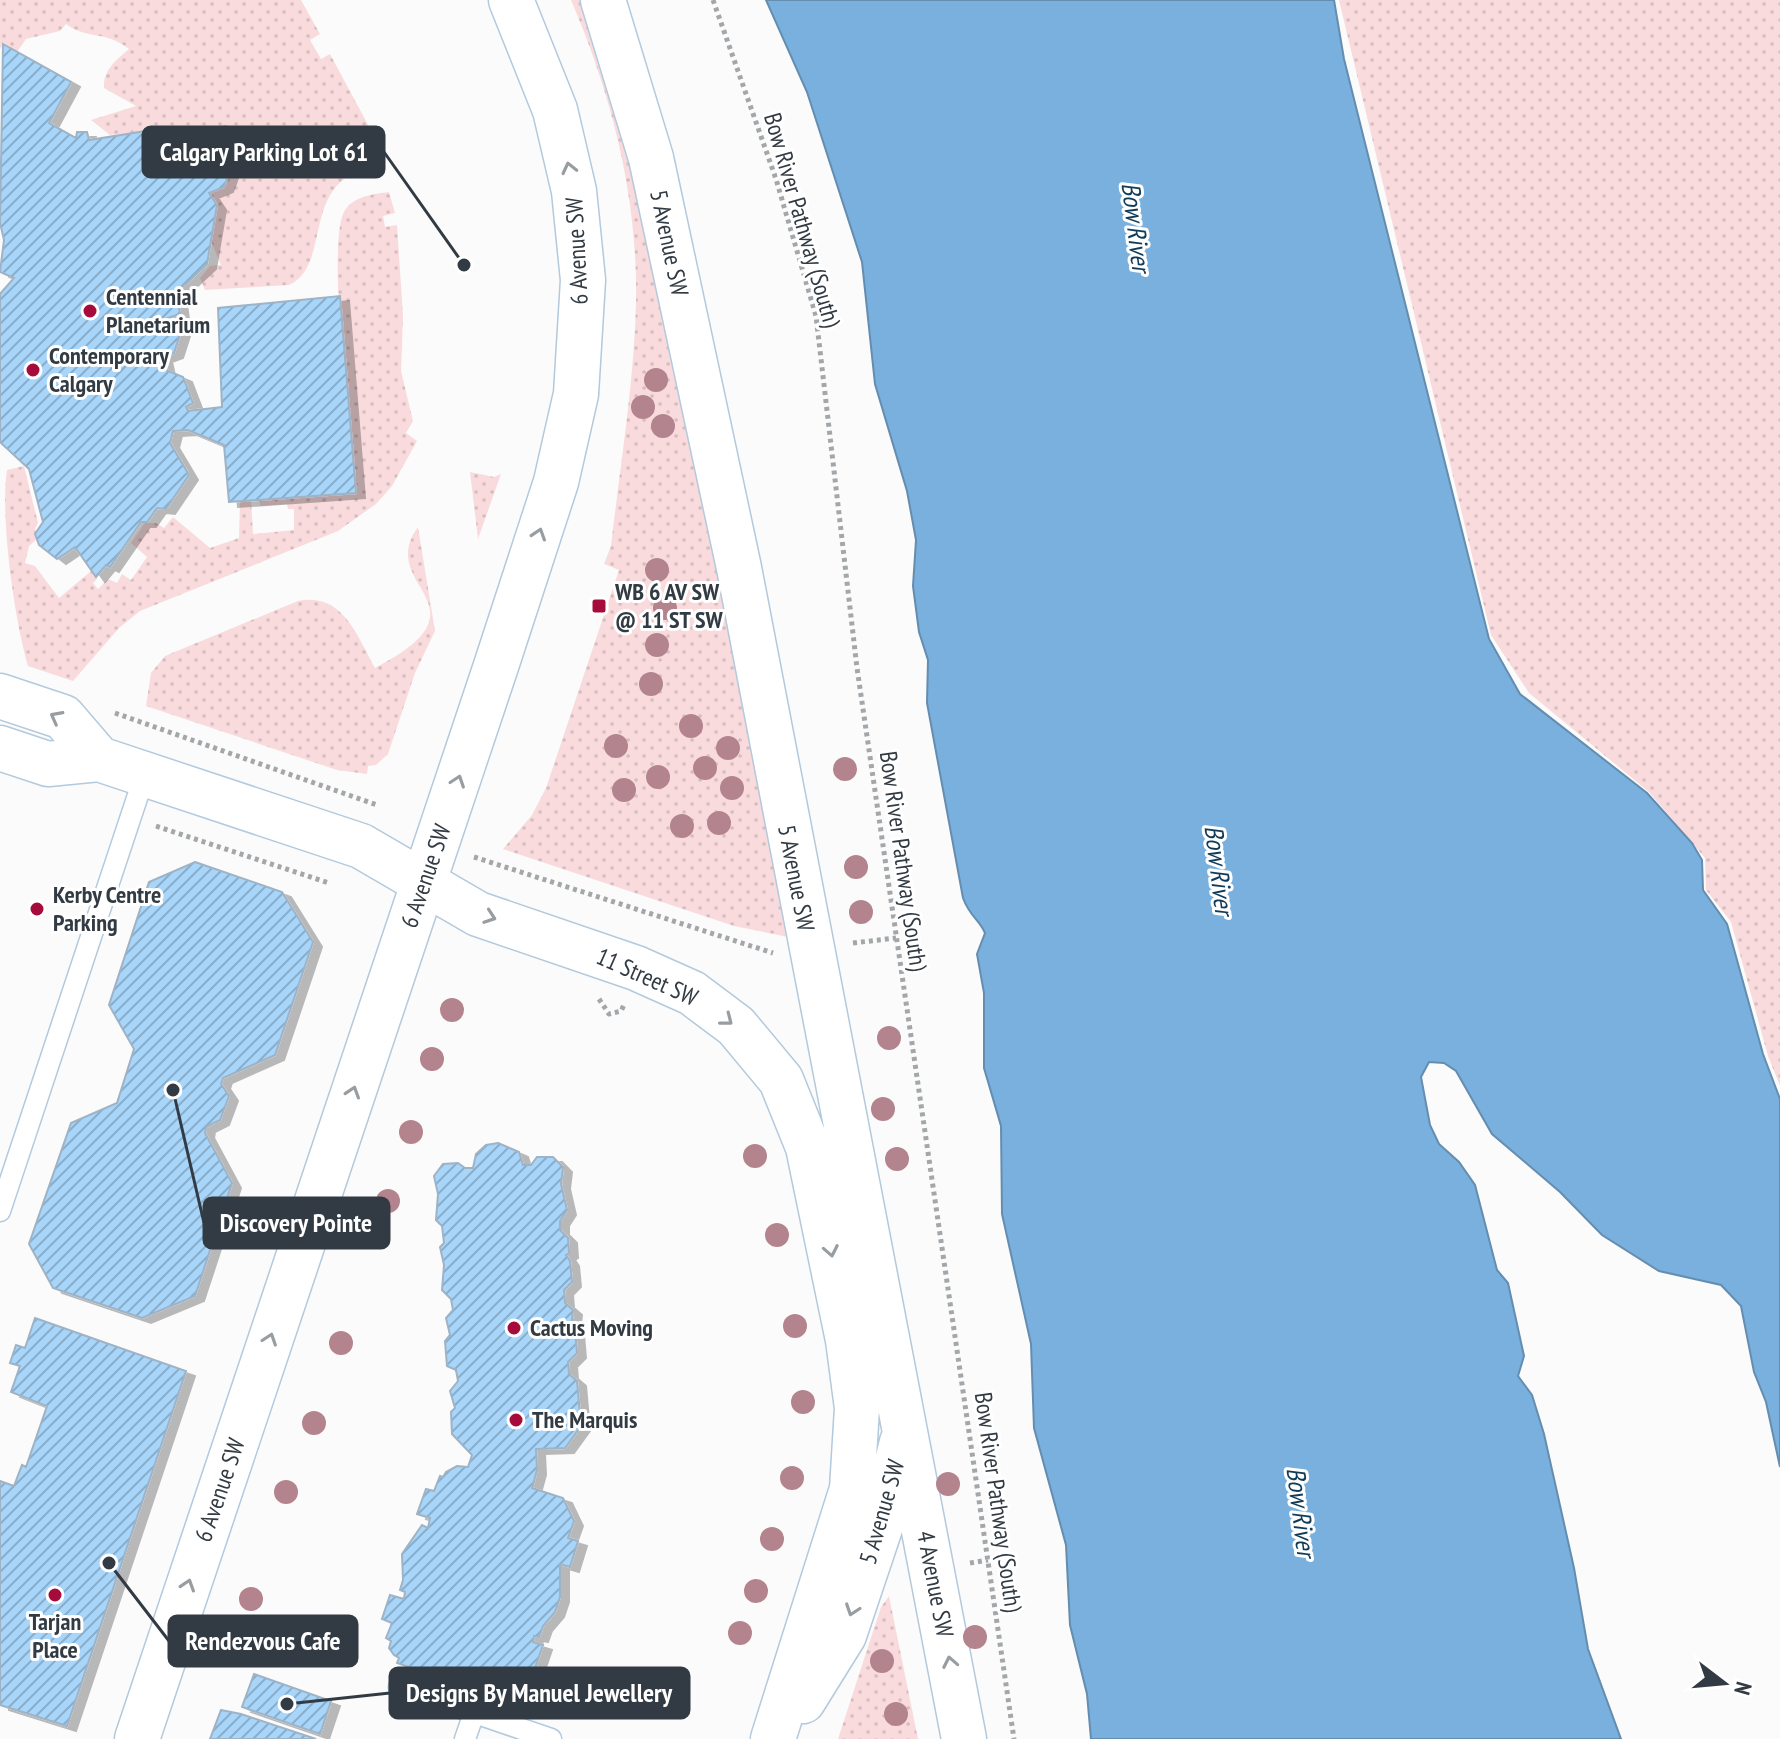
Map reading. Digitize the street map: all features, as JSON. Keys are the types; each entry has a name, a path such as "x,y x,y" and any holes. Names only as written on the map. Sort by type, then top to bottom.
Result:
{"street":[{"name":"6 Avenue SW","path":"137,1739 556,482 576,394 583,280 574,191 555,110 531,41 511,0"},
{"name":"5 Avenue SW","path":"603,0 651,158 735,553 906,1428 882,1522 844,1635 776,1739"},
{"path":"0,696 63,717 99,759"},
{"name":"11 Street SW","path":"0,748 48,764 99,759 361,846 478,914 636,968 692,993 736,1026 781,1080 808,1147 848,1340 857,1408 852,1489"},
{"name":"4 Avenue SW","path":"906,1428 964,1739"},
{"name":"5 Avenue SW","path":"776,1739 852,1489"}],"lane":[{"path":"0,1211 145,774"},
{"path":"399,1687 551,1739"},
{"path":"465,1739 474,1713"}],"path":[{"name":"Bow River Pathway (South)","path":"713,0 776,179 816,316 857,668 936,1190 1014,1739"},
{"path":"110,711 363,798"},
{"path":"130,817 334,884"},
{"path":"480,860 778,955"},
{"path":"843,944 896,938"}],"shaded area":[{"path":"0,0 301,0 320,34 310,40 321,59 330,54 374,136 383,165 352,174 337,185 322,215 309,263 301,276 289,285 205,290 200,278 210,266 221,265 211,241 217,205 209,193 224,187 181,135 174,150 164,127 147,141 146,131 110,135 91,120 136,106 104,88 108,71 129,49 112,39 81,32 66,24 60,31 26,39 17,52 3,44 0,49"},
{"path":"571,0 590,0 639,185 793,938 734,926 503,849 532,815 546,788 619,570 604,564 611,546 633,364 636,303 632,224 620,148 610,110"},
{"path":"1339,0 1780,0 1780,1086 1768,1056 1731,922 1706,890 1705,858 1649,792 1529,693 1491,635"},
{"path":"389,192 395,213 383,216 385,227 397,225 403,316 401,371 413,421 406,433 417,441 392,486 376,504 338,531 140,611 119,628 73,681 28,666 10,567 5,513 7,470 24,466 38,523 35,529 38,538 29,546 25,563 35,566 59,598 91,571 97,579 93,583 98,589 108,579 117,583 122,574 131,580 147,557 131,543 145,523 156,523 164,528 173,517 210,548 239,538 240,501 251,500 253,534 294,530 294,509 288,509 287,504 260,506 260,500 356,493 339,300 340,229 345,210 354,202"},
{"path":"470,472 494,477 501,474 478,539"},
{"path":"418,527 435,631 415,673 388,754 376,765 368,766 367,774 337,770 146,706 151,673 165,656 298,601 326,603 337,610 355,630 375,668 410,646 427,628 430,612 410,565 408,548"},
{"path":"889,1596 918,1739 838,1739 881,1607"}],"water":[{"name":"Bow River","path":"766,0 1334,0 1344,59 1489,639 1520,694 1647,793 1692,843 1702,860 1703,890 1727,924 1763,1054 1780,1099 1780,1467 1766,1402 1754,1372 1741,1306 1721,1285 1659,1271 1602,1235 1560,1192 1492,1134 1456,1071 1444,1063 1429,1062 1421,1077 1430,1125 1439,1144 1459,1162 1475,1185 1497,1270 1508,1283 1524,1356 1518,1376 1532,1395 1544,1434 1574,1568 1588,1649 1621,1739 1091,1739 1087,1694 1070,1625 1066,1545 1034,1428 1031,1344 1002,1214 1001,1126 984,1068 984,993 977,954 985,933 963,898 927,703 928,660 919,632 913,586 916,540 907,491 875,384 862,262 807,92"}],"building":[{"name":"Centennial Planetarium","path":"3,44 71,82 49,123 76,138 77,132 87,132 89,140 146,131 147,141 164,127 174,150 181,135 226,126 240,143 224,187 209,193 217,205 207,264 177,292 180,314 156,322 157,330 182,328 174,353 163,357 166,370 183,377 193,403 186,407 188,411 222,407 218,308 340,296 356,493 229,502 224,445 188,430 173,431 170,443 189,475 166,509 157,508 147,522 141,522 110,567 106,565 96,577 75,547 57,559 39,545 35,534 43,522 29,469 0,442 0,294 14,278 0,272 4,240 0,223"},
{"path":"195,862 282,892 313,942 275,1055 223,1078 221,1084 229,1096 220,1120 206,1127 205,1133 232,1183 195,1296 142,1318 53,1288 29,1244 71,1123 117,1103 134,1049 109,1005 149,882"},
{"name":"The Marquis","path":"498,1143 519,1152 523,1165 531,1165 537,1157 553,1157 563,1167 561,1184 567,1210 560,1221 560,1230 568,1238 569,1253 566,1255 570,1261 572,1282 564,1290 565,1303 573,1310 571,1328 575,1330 577,1353 568,1362 569,1374 577,1381 581,1426 565,1448 536,1449 537,1470 532,1488 563,1498 574,1521 568,1538 578,1541 570,1567 560,1564 560,1597 555,1612 543,1626 539,1637 534,1636 533,1642 543,1645 534,1671 524,1668 518,1684 501,1679 496,1696 465,1686 446,1685 429,1674 397,1663 399,1658 389,1648 391,1641 386,1638 392,1623 382,1619 390,1595 404,1599 405,1592 400,1590 403,1580 402,1554 422,1525 428,1528 430,1518 417,1514 426,1489 434,1491 440,1476 457,1466 468,1467 472,1455 452,1434 451,1412 455,1408 450,1391 458,1381 456,1370 447,1366 445,1341 450,1335 446,1318 453,1310 451,1299 442,1290 444,1265 440,1247 444,1243 442,1226 436,1220 438,1194 434,1176 443,1164 458,1163 465,1168 473,1168 476,1154 486,1145"},
{"name":"Tarjan Place","path":"35,1318 186,1371 67,1726 0,1705 0,1481 14,1486 22,1465 26,1467 47,1406 11,1392 20,1366 10,1363 16,1345 25,1348"},
{"path":"254,1674 331,1701 320,1734 242,1707"},
{"path":"221,1710 241,1714 316,1739 210,1739"}],"place":[{"name":"Calgary Parking Lot 61","path":"464,265"},
{"name":"Centennial Planetarium","path":"90,311"},
{"name":"Contemporary Calgary","path":"33,370"},
{"name":"WB 6 AV SW @ 11 ST SW","path":"599,606"},
{"name":"Kerby Centre Parking","path":"37,909"},
{"name":"Discovery Pointe","path":"173,1090"},
{"name":"Cactus Moving","path":"514,1328"},
{"name":"The Marquis","path":"516,1420"},
{"name":"Rendezvous Cafe","path":"109,1563"},
{"name":"Tarjan Place","path":"55,1595"},
{"name":"Designs By Manuel Jewellery","path":"287,1704"}]}
